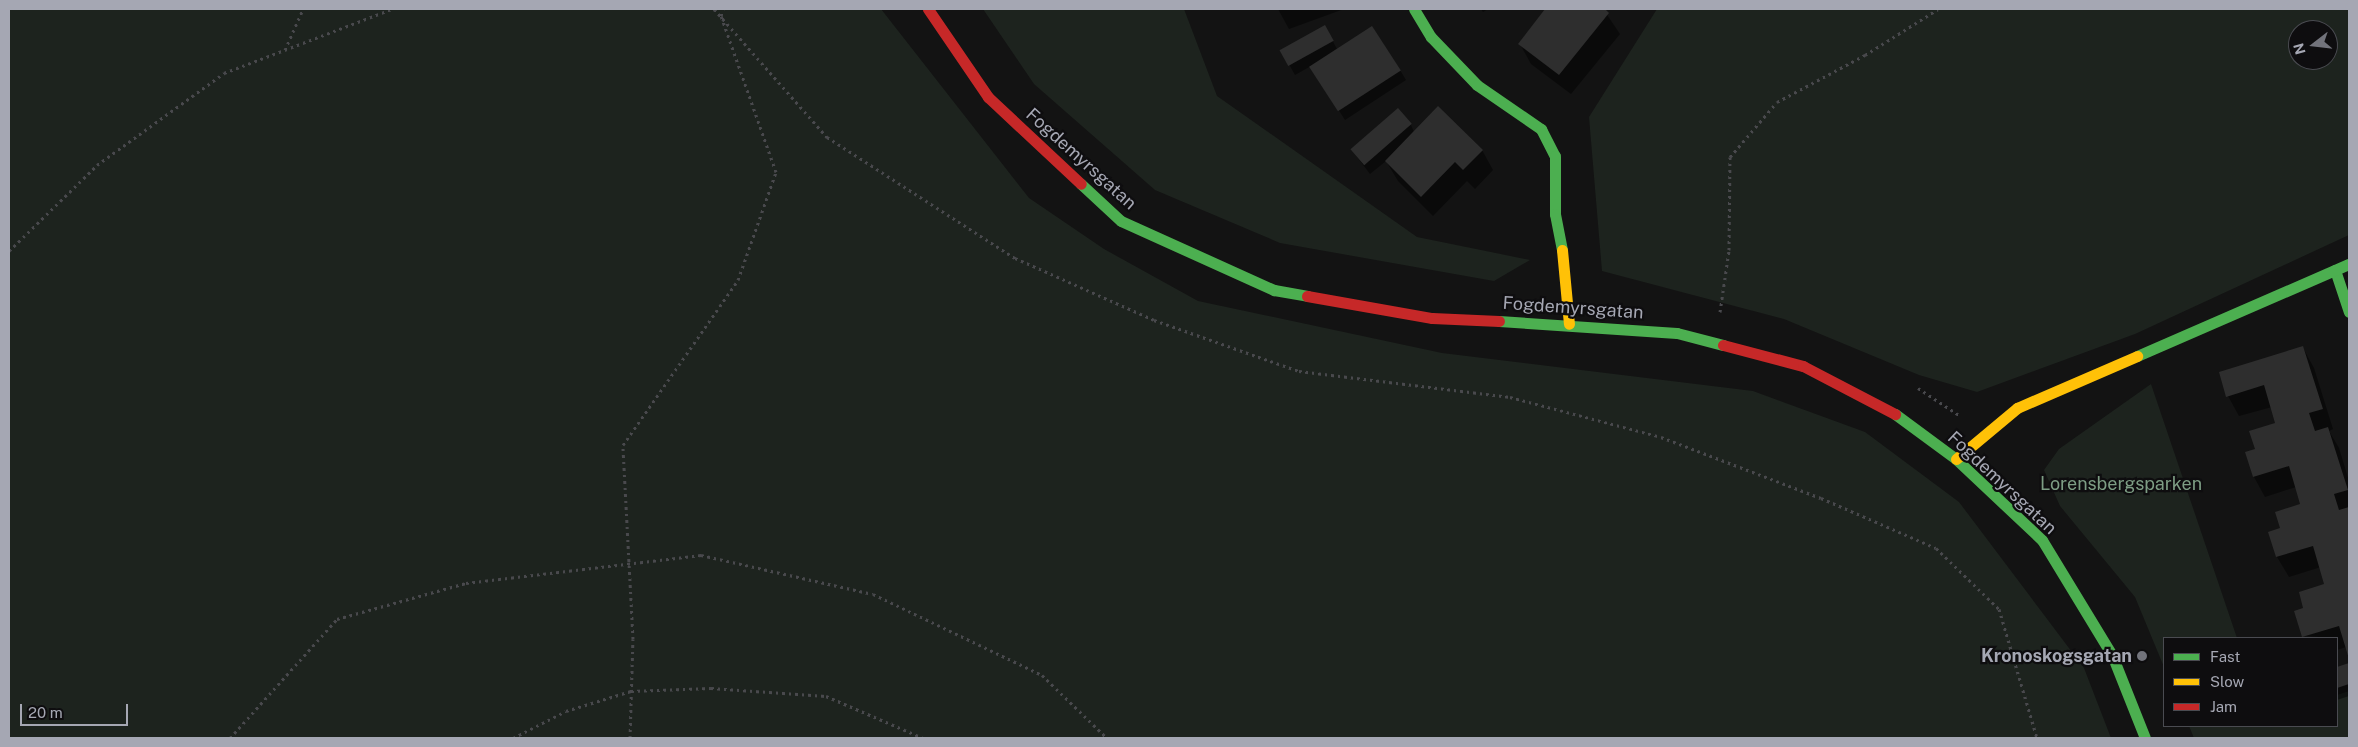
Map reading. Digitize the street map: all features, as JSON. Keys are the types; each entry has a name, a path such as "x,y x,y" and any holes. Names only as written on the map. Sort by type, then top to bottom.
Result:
{"street":[{"name":"Fogdemyrsgatan","path":"928,9 988,97 1121,221 1274,290 1432,318 1569,324 1677,333 1803,366 1883,405 1956,459 2042,540 2112,655 2145,738"},
{"path":"1414,9 1431,36 1477,85 1541,129 1555,156 1555,214 1566,274 1569,324"},
{"path":"1956,459 2017,408 2349,264"},
{"path":"2335,270 2349,312"}],"path":[{"path":"285,51 303,9"},
{"path":"9,251 97,165 224,73 392,9"},
{"path":"714,9 827,137 1015,258 1154,320 1299,371 1510,397 1661,438 1820,498 1936,548 1999,609 2037,738"},
{"path":"630,738 633,639 623,445 738,280 776,172 721,16 723,9"},
{"path":"1719,314 1729,250 1730,156 1777,102 1865,55 1938,9"},
{"path":"230,738 337,619 466,583 629,562 701,555 873,594 1042,675 1107,738"},
{"path":"514,738 566,711 632,691 712,688 826,696 923,738"}],"green space":[{"path":"9,9 881,9 1029,198 1104,249 1198,301 1442,353 1753,391 1865,432 1959,502 2084,668 2111,738 9,738"},
{"path":"983,9 1184,9 1217,96 1417,237 1530,260 1494,281 1280,243 1155,190 1034,84"},
{"path":"1657,9 2349,9 2349,235 2135,334 1977,392 1919,375 1784,319 1602,271 1589,117"},
{"name":"Lorensbergsparken","path":"2151,384 2237,637 2163,637 2163,665 2135,597 2060,506 2044,470 2059,449"},
{"path":"2349,691 2349,738 2194,738 2189,727 2338,727 2338,695"}],"building":[{"path":"1545,9 1605,9 1609,13 1559,75 1518,44"},
{"path":"1325,25 1334,41 1288,66 1280,50"},
{"path":"1372,26 1401,70 1338,111 1309,67"},
{"path":"1438,106 1483,150 1463,170 1455,162 1421,197 1385,161"},
{"path":"1398,108 1412,124 1364,165 1350,149"},
{"path":"2303,346 2323,409 2309,413 2315,431 2328,427 2348,490 2334,494 2339,510 2349,507 2349,659 2339,626 2302,637 2294,611 2303,608 2299,592 2324,584 2313,546 2276,557 2268,532 2280,528 2275,512 2300,504 2289,466 2253,477 2245,452 2255,449 2249,431 2275,423 2264,385 2226,397 2219,372"},
{"path":"2349,663 2349,684 2338,688 2338,667"}],"traffic: fast":[{"path":"1414,9 1431,37 1477,85 1541,129 1555,156 1555,214 1562,250"},
{"path":"1081,184 1121,221 1274,290 1307,296"},
{"path":"2137,356 2349,264"},
{"path":"2335,270 2349,312"},
{"path":"1499,321 1677,333 1723,345"},
{"path":"1895,414 1956,459 2042,540 2112,655 2145,738"}],"traffic: slow":[{"path":"1562,250 1569,324"},
{"path":"1956,459 2017,408 2137,356"}],"traffic: jam":[{"path":"928,9 988,97 1081,184"},
{"path":"1307,296 1432,318 1499,321"},
{"path":"1723,345 1803,366 1895,414"}],"place":[{"name":"Kronoskogsgatan","path":"2142,656"}]}
